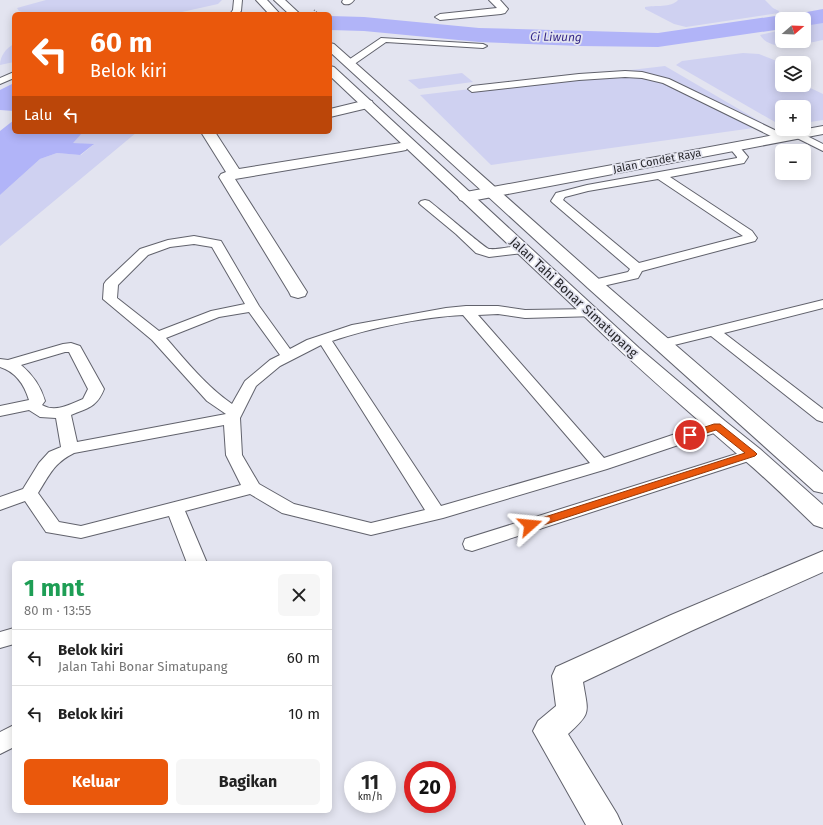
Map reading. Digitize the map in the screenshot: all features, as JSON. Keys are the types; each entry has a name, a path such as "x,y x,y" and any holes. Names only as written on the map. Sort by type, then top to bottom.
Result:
{"main road":[{"path":"261,0 272,11"},
{"path":"440,17 501,11 503,9 494,0"},
{"path":"282,2 293,12"},
{"name":"Jalan Tahi Bonar Simatupang","path":"340,55 594,284 823,484"},
{"name":"Jalan Tahi Bonar Simatupang","path":"332,74 367,104 406,146 466,197 592,313 632,352 717,426 752,454 823,519"},
{"path":"332,113 367,104"},
{"name":"Jalan Condet Raya","path":"811,132 823,130"},
{"path":"209,134 235,174"},
{"name":"Jalan Condet Raya","path":"466,197 636,166 786,136"},
{"path":"298,292 226,178 235,174 435,142"},
{"path":"632,352 662,344"},
{"path":"717,426 747,418"},
{"path":"605,825 549,731 572,711 567,676 680,623 823,561"}],"lane":[{"path":"235,12 238,0"},
{"path":"340,55 384,40 483,46"},
{"path":"472,89 579,77 625,74 642,75 666,81 781,137"},
{"path":"0,81 12,76"},
{"path":"801,136 823,148"},
{"path":"637,268 565,209 557,201 560,195 587,188 740,161 743,156 733,146"},
{"path":"637,268 751,238 748,234 660,175"},
{"path":"425,203 460,231 480,250 489,253 523,249"},
{"path":"233,415 199,384 157,337 110,298 111,284 144,252 168,244 194,240 218,244 253,307 288,356"},
{"path":"594,284 635,274 637,268"},
{"path":"662,344 823,304"},
{"path":"157,337 216,314 253,307"},
{"path":"466,310 602,465"},
{"path":"592,313 525,314 498,310 466,310 446,312 357,328 312,343 275,363 250,384 233,415 234,455 252,488 288,509 371,529 437,514 602,465 717,426"},
{"path":"713,331 823,417"},
{"path":"324,339 437,514"},
{"path":"5,363 63,348 71,347 75,349 96,389 94,397 89,402 63,413 46,414 32,404"},
{"path":"0,410 36,403 37,400 26,377 5,363"},
{"path":"63,413 70,449"},
{"path":"0,504 29,493 45,467 55,456 70,449 203,424 233,415"},
{"path":"472,544 752,454"},
{"path":"29,493 53,527 81,532 252,488"},
{"path":"175,508 196,561"},
{"path":"0,640 12,637"},
{"path":"0,744 12,736"}],"shaded area":[{"path":"46,0 222,0 218,4 182,12 22,12 17,8"},
{"path":"678,0 765,0 779,12 686,27 674,24 645,9 645,7 663,6 675,3"},
{"path":"823,22 823,40 811,42 811,24"},
{"path":"775,32 775,44 765,41 760,35"},
{"path":"12,45 12,62 0,65 1,58 8,48"},
{"path":"743,53 759,54 775,60 775,92 811,92 811,88 823,94 823,120 811,122 811,100 775,100 775,122 676,65 682,61"},
{"path":"665,66 768,126 491,165 420,95"},
{"path":"462,73 473,82 419,89 408,80"},
{"path":"81,134 135,134 0,246 0,195 40,159 57,153 81,155 93,145 72,143"}],"water":[{"path":"12,84 12,111 0,110 0,90"},
{"path":"12,122 12,134 81,134 73,143 94,144 80,155 57,153 40,159 0,195 0,131"}],"waterway":[{"name":"Ci Liwung","path":"811,18 823,16"},
{"name":"Ci Liwung","path":"332,23 364,24 479,35 658,40 775,23"}],"route":[{"path":"530,525 752,454 717,426 690,435"}]}
